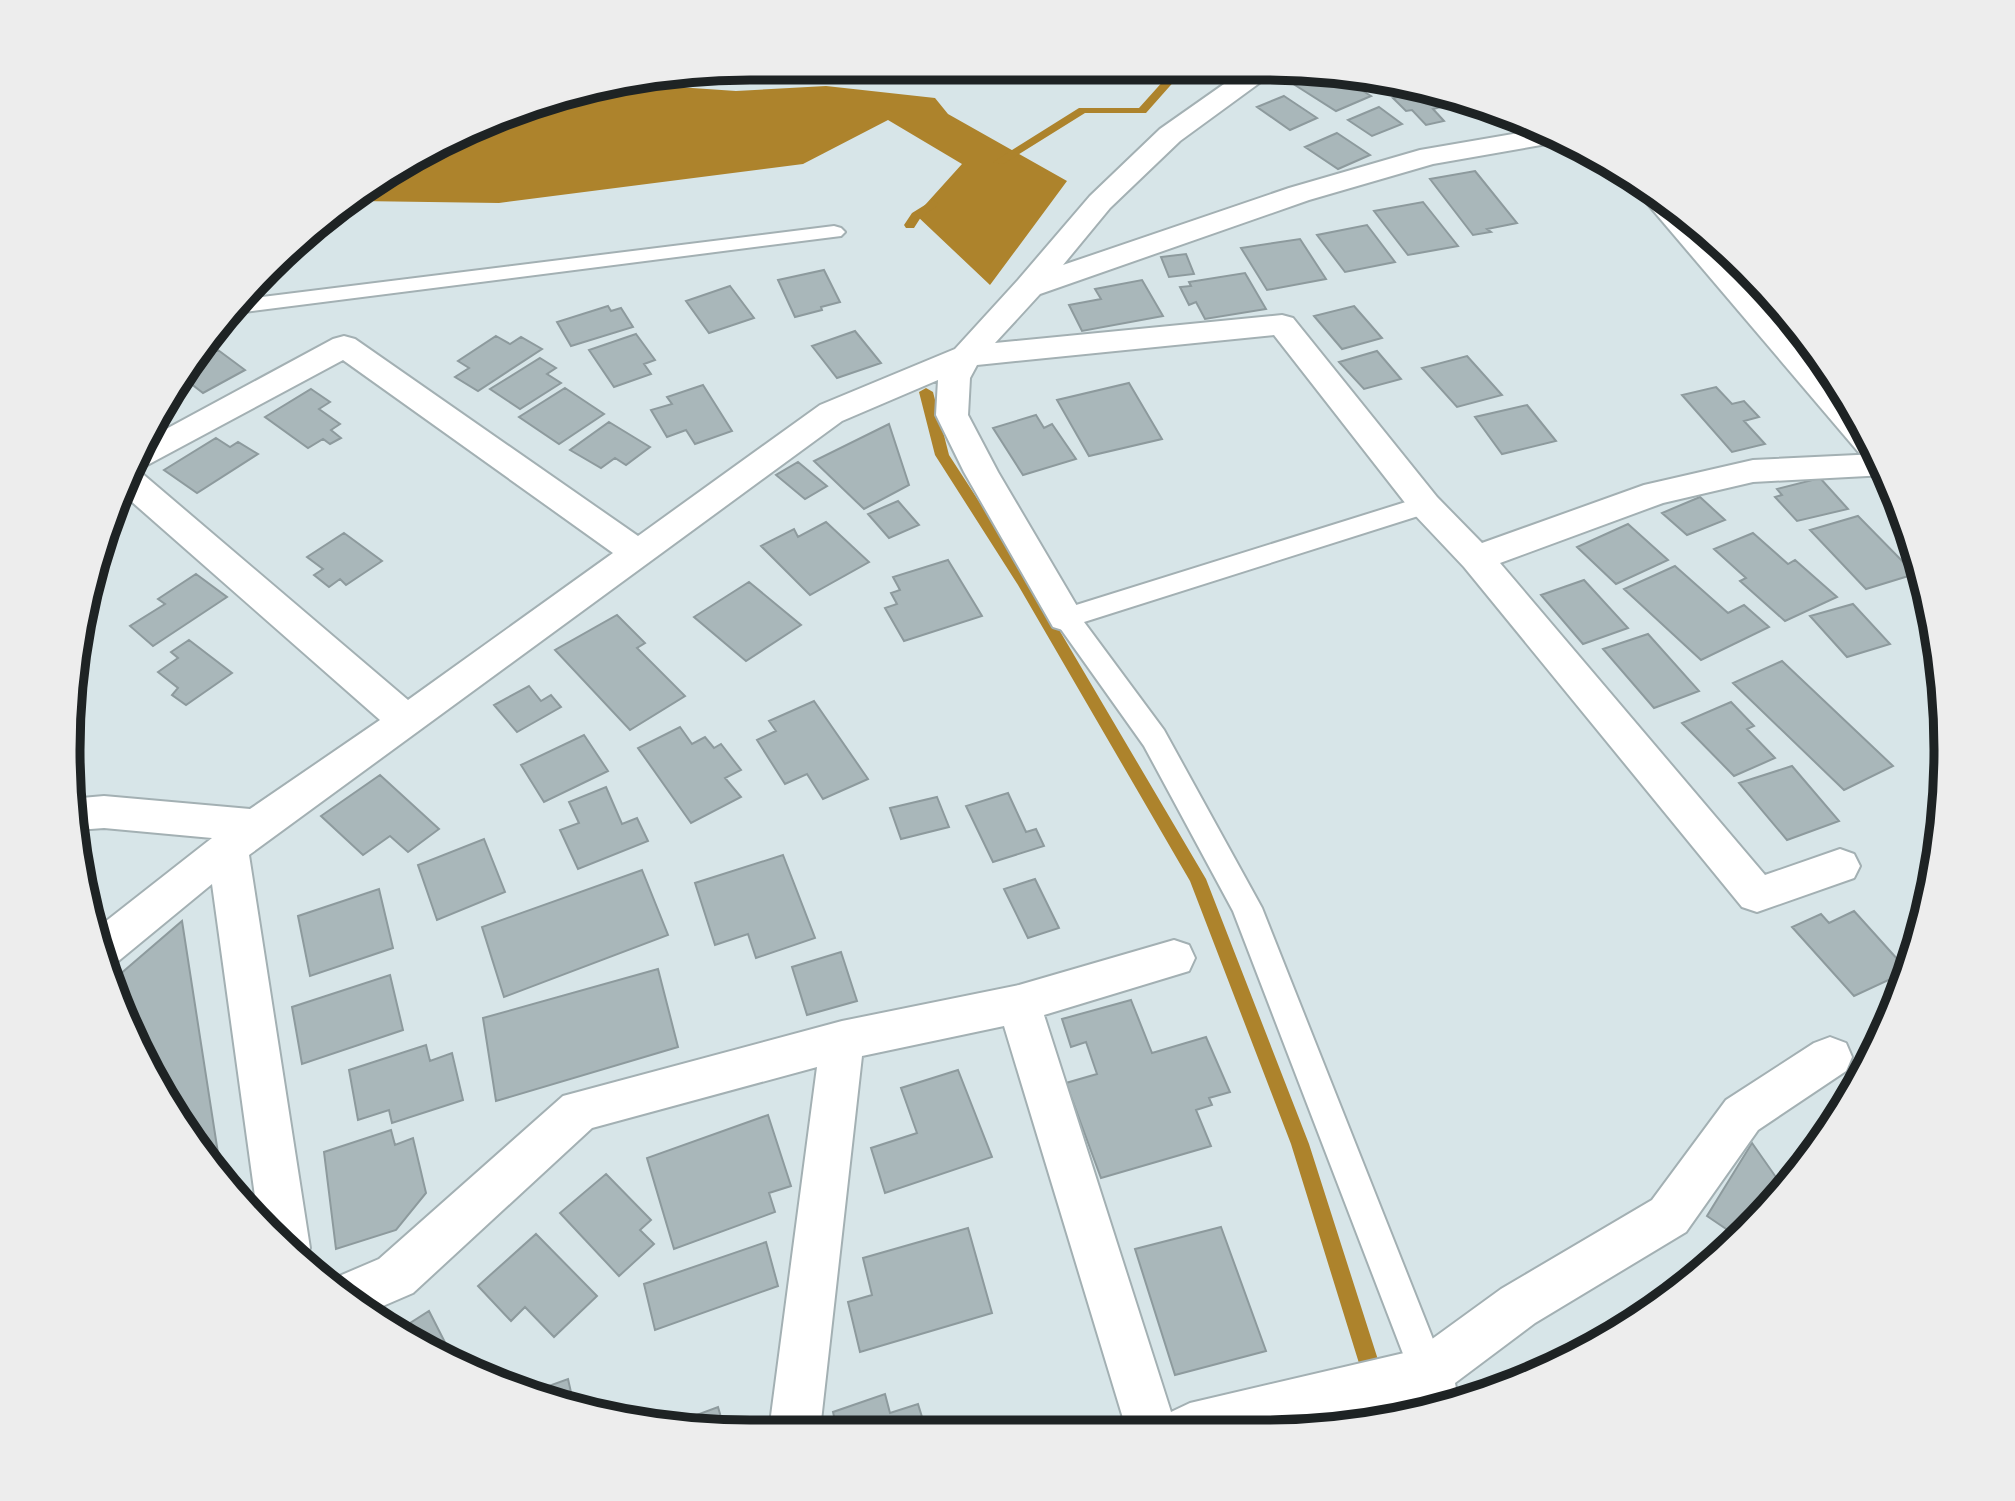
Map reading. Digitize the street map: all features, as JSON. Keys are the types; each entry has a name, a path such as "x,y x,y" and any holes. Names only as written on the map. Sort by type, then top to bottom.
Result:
{"street":[{"path":"1066,618 981,472 952,415 954,378 965,356 1029,288 1100,202 1170,135 1246,80"},
{"path":"1029,288 1299,194 1430,156 1535,138"},
{"path":"1686,230 1843,412"},
{"path":"109,944 242,838 831,413 965,356 1283,325 1425,505 1476,558 1757,895 1840,866"},
{"path":"152,451 344,346 638,553"},
{"path":"1476,558 1656,493 1754,471 1870,466"},
{"path":"136,486 407,721"},
{"path":"84,813 104,812 242,838"},
{"path":"242,838 284,1231"},
{"path":"357,1293 396,1276 579,1111 842,1041 1019,1004 1174,958"},
{"path":"1019,1004 1149,1420"},
{"path":"795,1420 842,1041"},
{"path":"1239,1420 1431,1389 1518,1306 1669,1216 1742,1115 1830,1057"}],"lane":[{"path":"250,306 834,232"},
{"path":"1425,505 1066,618 1154,738 1247,908 1431,1389"}],"shaded area":[{"path":"663,86 736,91 826,86 935,98 948,114 1067,181 990,285 916,215 962,164 888,120 803,164 499,203 367,201 415,170 454,150 535,116 577,103"}],"building":[{"path":"1289,81 1356,87 1371,96 1336,111"},
{"path":"1405,95 1437,103 1441,107 1433,109 1444,121 1426,125 1412,110 1406,111 1393,98"},
{"path":"1284,96 1317,118 1290,130 1257,107"},
{"path":"1379,107 1402,124 1372,136 1348,120"},
{"path":"1337,133 1370,155 1338,169 1305,147"},
{"path":"1475,171 1517,223 1487,229 1491,232 1473,235 1430,179"},
{"path":"1423,202 1458,246 1408,255 1374,211"},
{"path":"1367,225 1395,262 1345,272 1317,235"},
{"path":"1300,239 1326,279 1267,290 1241,248"},
{"path":"1186,254 1194,274 1169,277 1161,257"},
{"path":"824,270 840,302 795,317 778,280"},
{"path":"1245,273 1266,309 1205,319 1196,302 1189,305 1180,287 1191,286 1189,282"},
{"path":"1142,280 1163,316 1082,331 1069,305 1101,299 1095,289"},
{"path":"730,286 754,318 709,333 686,301"},
{"path":"608,306 611,311 621,308 633,327 571,346 557,322"},
{"path":"1354,306 1382,338 1342,349 1314,316"},
{"path":"855,331 881,363 837,378 812,346"},
{"path":"636,334 655,360 644,364 651,374 614,387 589,350"},
{"path":"496,336 510,344 521,337 542,349 478,391 455,377 469,368 458,361"},
{"path":"218,350 245,370 203,393 190,383 211,354"},
{"path":"1377,351 1401,379 1364,389 1339,362"},
{"path":"1467,356 1502,395 1457,407 1422,368"},
{"path":"540,358 556,368 547,374 561,383 520,409 490,389"},
{"path":"1129,383 1162,439 1089,456 1057,400"},
{"path":"703,385 732,431 695,444 686,430 667,437 651,410 672,404 667,397"},
{"path":"1716,387 1732,404 1744,401 1759,417 1744,421 1765,444 1732,452 1682,395"},
{"path":"565,388 604,414 559,444 519,417"},
{"path":"311,389 330,402 319,409 340,424 331,430 341,438 330,444 323,439 308,448 265,417"},
{"path":"1527,405 1556,441 1502,454 1475,417"},
{"path":"1036,415 1044,428 1052,424 1076,459 1023,475 993,428"},
{"path":"609,422 650,447 626,465 615,458 601,468 570,450"},
{"path":"889,424 909,485 864,509 814,461"},
{"path":"216,438 230,447 238,442 258,454 197,493 164,470"},
{"path":"798,462 827,486 805,499 776,475"},
{"path":"1820,478 1848,509 1797,521 1775,497 1782,495 1777,489"},
{"path":"1700,497 1725,520 1687,535 1662,513"},
{"path":"898,501 919,525 889,538 868,514"},
{"path":"1858,516 1909,568 1911,575 1866,589 1810,530"},
{"path":"826,522 869,562 810,595 761,546 794,529 798,537"},
{"path":"1628,524 1668,560 1616,584 1577,547"},
{"path":"344,533 382,561 346,585 340,579 329,587 314,575 323,569 307,557"},
{"path":"1753,533 1788,564 1795,560 1837,597 1785,621 1740,581 1746,578 1714,549"},
{"path":"948,560 982,616 904,641 885,608 897,604 891,593 900,590 893,577"},
{"path":"1675,566 1728,613 1744,605 1769,627 1701,660 1624,589"},
{"path":"196,574 227,597 153,646 130,626 165,604 158,599"},
{"path":"1584,580 1628,628 1583,644 1541,595"},
{"path":"749,582 801,625 746,661 694,617"},
{"path":"1853,604 1890,644 1847,657 1810,616"},
{"path":"617,615 645,643 637,648 685,696 630,730 555,650"},
{"path":"1648,634 1699,691 1654,708 1603,649"},
{"path":"189,640 232,673 186,705 172,695 178,688 158,672 178,658 171,652"},
{"path":"1782,661 1893,766 1844,790 1733,683"},
{"path":"529,686 541,701 551,695 561,707 517,732 494,705"},
{"path":"814,701 868,779 823,799 807,774 785,784 757,740 776,731 769,721"},
{"path":"1731,702 1754,726 1747,729 1775,758 1734,776 1682,723"},
{"path":"680,727 692,744 705,737 714,748 721,744 741,770 725,778 741,797 691,823 638,748"},
{"path":"584,735 608,771 544,802 521,765"},
{"path":"1792,766 1839,821 1787,840 1739,783"},
{"path":"380,775 439,829 408,852 390,836 363,855 321,816"},
{"path":"606,787 622,824 637,818 648,841 578,869 560,830 579,823 569,802"},
{"path":"1008,793 1026,832 1036,829 1044,846 993,862 966,806"},
{"path":"937,797 949,827 901,839 890,808"},
{"path":"484,839 505,892 437,920 418,865"},
{"path":"783,855 815,938 756,958 748,934 715,945 695,883"},
{"path":"642,870 668,935 504,997 482,927"},
{"path":"1035,879 1059,928 1028,938 1004,889"},
{"path":"379,889 393,948 310,976 298,916"},
{"path":"1854,911 1900,962 1895,977 1854,996 1792,927 1821,914 1829,923"},
{"path":"182,921 219,1158 170,1086 119,975"},
{"path":"841,952 857,1001 807,1015 792,967"},
{"path":"658,969 678,1047 496,1101 483,1018"},
{"path":"390,975 403,1030 302,1064 292,1007"},
{"path":"1131,1000 1152,1053 1206,1037 1230,1092 1209,1098 1212,1105 1196,1110 1211,1146 1101,1178 1066,1083 1097,1074 1086,1042 1071,1047 1062,1019"},
{"path":"426,1045 430,1061 452,1053 463,1100 392,1123 389,1110 358,1120 349,1070"},
{"path":"958,1070 992,1157 885,1193 871,1148 917,1133 901,1088"},
{"path":"768,1115 791,1186 769,1193 775,1212 674,1249 647,1158"},
{"path":"391,1130 395,1145 413,1138 426,1193 396,1230 336,1249 324,1152"},
{"path":"1752,1143 1778,1180 1730,1232 1707,1216"},
{"path":"606,1174 651,1220 640,1230 654,1244 619,1276 560,1213"},
{"path":"1221,1227 1266,1351 1175,1375 1135,1249"},
{"path":"968,1228 992,1313 860,1352 848,1302 872,1295 863,1258"},
{"path":"536,1234 597,1296 554,1337 525,1307 511,1321 478,1286"},
{"path":"766,1242 778,1286 655,1330 644,1284"},
{"path":"429,1311 448,1348 415,1331 406,1326"},
{"path":"568,1379 572,1396 544,1388"},
{"path":"885,1394 890,1413 918,1404 923,1420 835,1420 833,1412"},
{"path":"718,1407 722,1419 707,1419 690,1417"}],"waterway":[{"path":"999,162 1083,110 1142,111 1170,80"},
{"path":"910,225 916,215 933,204"},
{"path":"926,392 942,455 1023,581 1198,879 1300,1144 1383,1410"}]}
